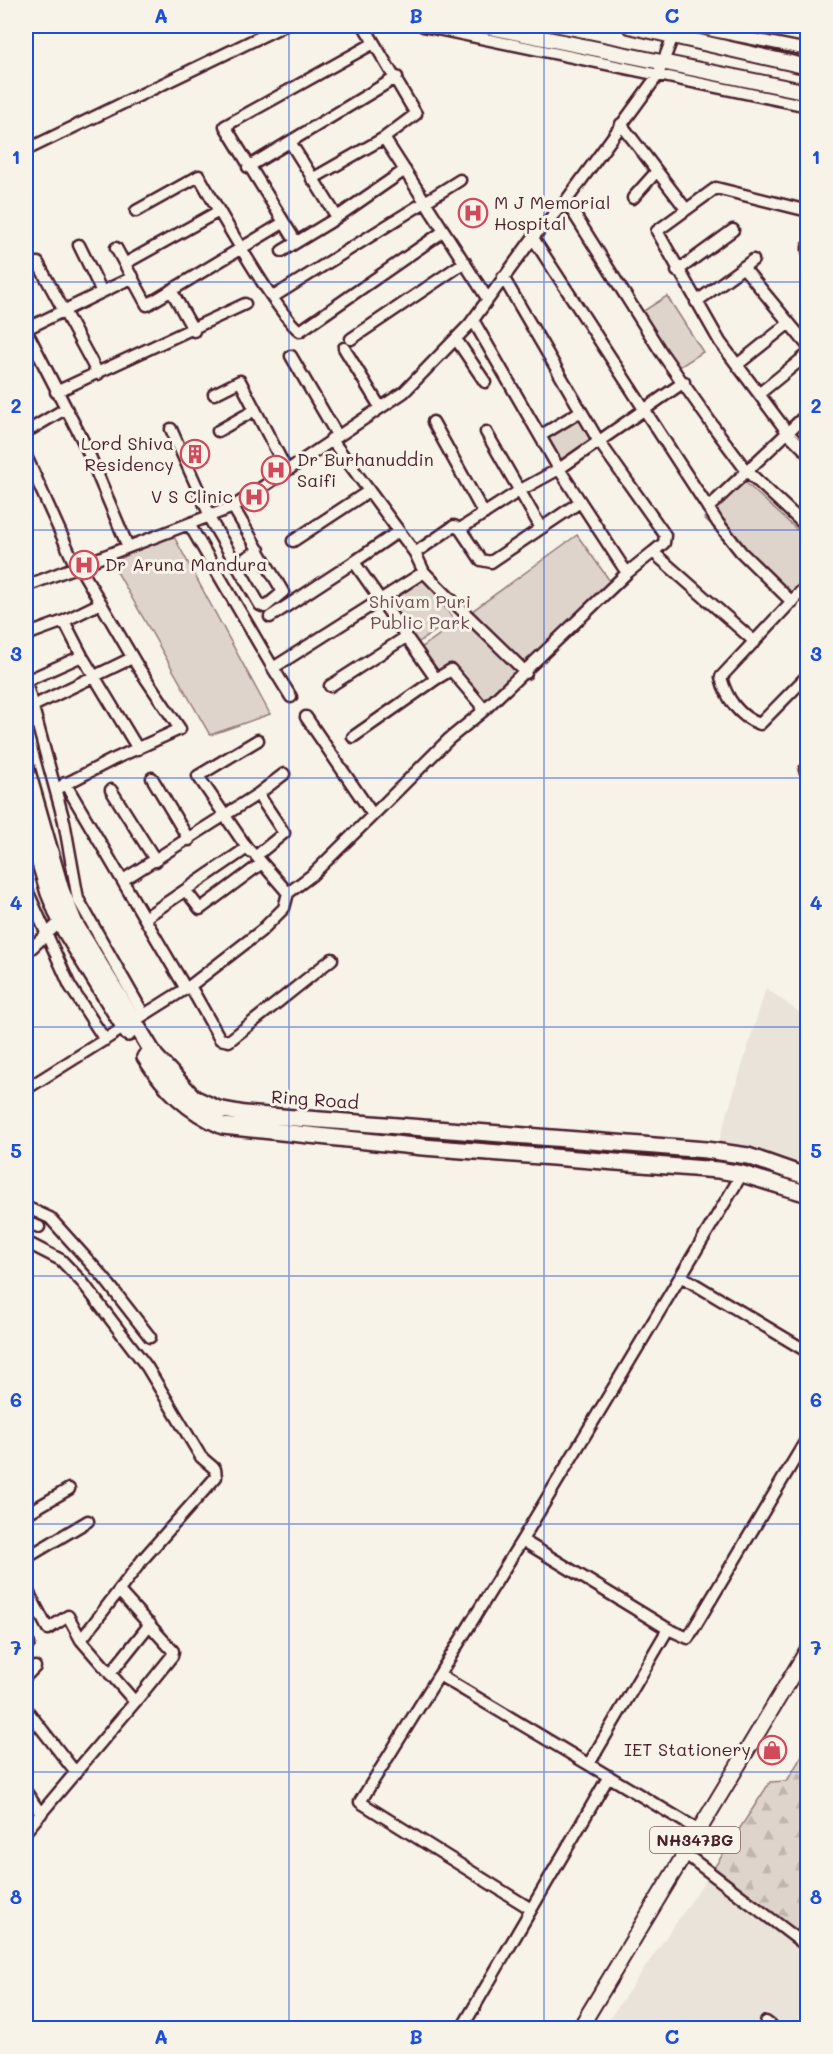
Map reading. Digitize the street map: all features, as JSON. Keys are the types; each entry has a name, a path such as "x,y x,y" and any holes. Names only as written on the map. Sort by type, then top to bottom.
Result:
{"highway":[{"name":"Ring Road","path":"26,768 62,890 75,924 154,1056 195,1098 218,1109 245,1114 706,1150 748,1156 807,1177"},
{"name":"Ring Road","path":"26,817 33,867 61,921 134,1021 156,1074 181,1102 201,1117 223,1126 742,1174 807,1194"}],"main road":[{"path":"484,26 807,92"},
{"path":"629,26 729,51 807,67"},
{"name":"NH347BG","path":"580,2028 694,1851 700,1831 807,1649"},
{"name":"NH347BG","path":"590,2028 694,1851 807,1666"}],"street":[{"path":"26,150 283,26"},
{"path":"312,179 384,138 416,114 397,77 364,26"},
{"path":"423,26 807,106"},
{"path":"688,26 739,31 807,50"},
{"path":"729,51 739,31"},
{"path":"26,586 233,507 286,469 404,392 423,376 473,320 533,238 566,201 658,75 673,36"},
{"path":"296,242 225,126 374,43"},
{"path":"248,167 397,77"},
{"path":"621,124 686,209"},
{"path":"384,138 488,298"},
{"path":"290,142 337,217"},
{"path":"282,251 337,217 405,170"},
{"path":"633,198 657,171"},
{"path":"136,211 199,176 273,297 292,326 300,331 444,231"},
{"path":"273,297 460,180"},
{"path":"807,211 716,188 657,231 677,271 736,365 760,393 788,433 807,453"},
{"path":"566,201 661,352 746,470 807,528"},
{"path":"126,263 219,211"},
{"path":"116,248 147,305 283,224"},
{"path":"677,271 733,230"},
{"path":"533,238 708,508 741,552 792,602"},
{"path":"79,244 102,292"},
{"path":"696,302 753,260"},
{"path":"380,407 348,343 465,262"},
{"path":"38,263 98,374"},
{"path":"743,267 807,346"},
{"path":"128,547 86,447 26,330 133,277"},
{"path":"26,1089 188,988 261,931 284,908 288,893 312,875 449,739 526,673 627,573 664,543 665,535 598,440 503,277"},
{"path":"171,290 194,331"},
{"path":"56,392 194,331 245,304"},
{"path":"473,320 559,469 627,573"},
{"path":"736,365 788,324"},
{"path":"456,339 484,382"},
{"path":"760,393 807,354"},
{"path":"291,356 334,437 369,491 415,553 424,572 463,614 495,640 526,673"},
{"path":"214,394 240,381 286,469"},
{"path":"460,529 519,491 559,469 684,382"},
{"path":"26,432 65,409"},
{"path":"218,431 255,410"},
{"path":"540,436 580,411"},
{"path":"708,508 807,413"},
{"path":"433,422 484,514"},
{"path":"171,429 209,516 260,605 265,607 283,592 233,507"},
{"path":"486,432 541,528"},
{"path":"26,456 76,567 82,571 132,658 180,729 61,786"},
{"path":"292,541 369,491"},
{"path":"415,553 454,526 460,529 481,560 486,563 507,554 580,502"},
{"path":"189,524 291,697"},
{"path":"270,617 399,531"},
{"path":"236,564 259,550"},
{"path":"653,552 755,642"},
{"path":"354,562 436,679"},
{"path":"273,668 424,572"},
{"path":"807,584 722,677 725,694 747,719 760,724 807,675"},
{"path":"26,635 64,621 101,603"},
{"path":"64,621 94,677 138,749"},
{"path":"330,686 406,637"},
{"path":"82,656 26,681 30,705 61,786 78,899 134,1021"},
{"path":"30,705 132,658"},
{"path":"353,737 451,670 480,704 482,712"},
{"path":"306,717 373,815"},
{"path":"258,740 198,776 255,856 288,893"},
{"path":"123,880 189,840 284,774"},
{"path":"152,778 189,840"},
{"path":"61,786 123,880 220,1039 229,1041 332,959"},
{"path":"111,789 156,861"},
{"path":"186,891 200,909 255,856 284,833 258,794"},
{"path":"146,917 186,891 255,856"},
{"path":"26,888 35,913 70,986 105,1040"},
{"path":"26,920 35,913"},
{"path":"26,953 61,921"},
{"path":"531,1909 360,1802 522,1540 742,1174"},
{"path":"26,1207 50,1218 104,1278 150,1337"},
{"path":"26,1222 39,1227"},
{"path":"26,1242 61,1260 83,1283 147,1367 201,1457 214,1469 216,1477 143,1559 81,1640"},
{"path":"681,1276 807,1352"},
{"path":"522,1540 668,1629 688,1638 807,1437"},
{"path":"26,1514 69,1489"},
{"path":"26,1558 88,1521"},
{"path":"26,1588 48,1629 68,1616 81,1640 135,1702"},
{"path":"26,1831 172,1656 169,1645 118,1591"},
{"path":"110,1674 150,1624"},
{"path":"589,1764 668,1629"},
{"path":"26,1676 35,1667"},
{"path":"439,1675 700,1831"},
{"path":"26,1709 76,1773"},
{"path":"462,2028 609,1776"},
{"path":"26,1792 41,1814"},
{"path":"694,1851 807,1947"}],"shaded area":[{"path":"766,988 807,1018 807,1166 719,1141"},
{"path":"710,1874 807,1946 807,2028 603,2028"}],"green space":[{"path":"667,296 703,352 678,368 642,312"},
{"path":"580,415 596,439 562,463 546,439"},
{"path":"745,482 807,539 807,575 791,595 704,518"},
{"path":"172,533 270,714 210,735 112,563"},
{"path":"577,535 612,584 485,706 454,668 435,673 417,651"},
{"name":"Shivam Puri Public Park","path":"425,578 453,619 413,646 386,606"},
{"path":"807,1747 807,1947 710,1874 770,1782 787,1781"}],"place":[{"name":"M J Memorial Hospital","path":"473,213"},
{"name":"Lord Shiva Residency","path":"195,454"},
{"name":"Dr Burhanuddin Saifi","path":"276,470"},
{"name":"V S Clinic","path":"254,497"},
{"name":"Dr Aruna Mandura","path":"84,565"},
{"name":"IET Stationery","path":"772,1750"}]}
